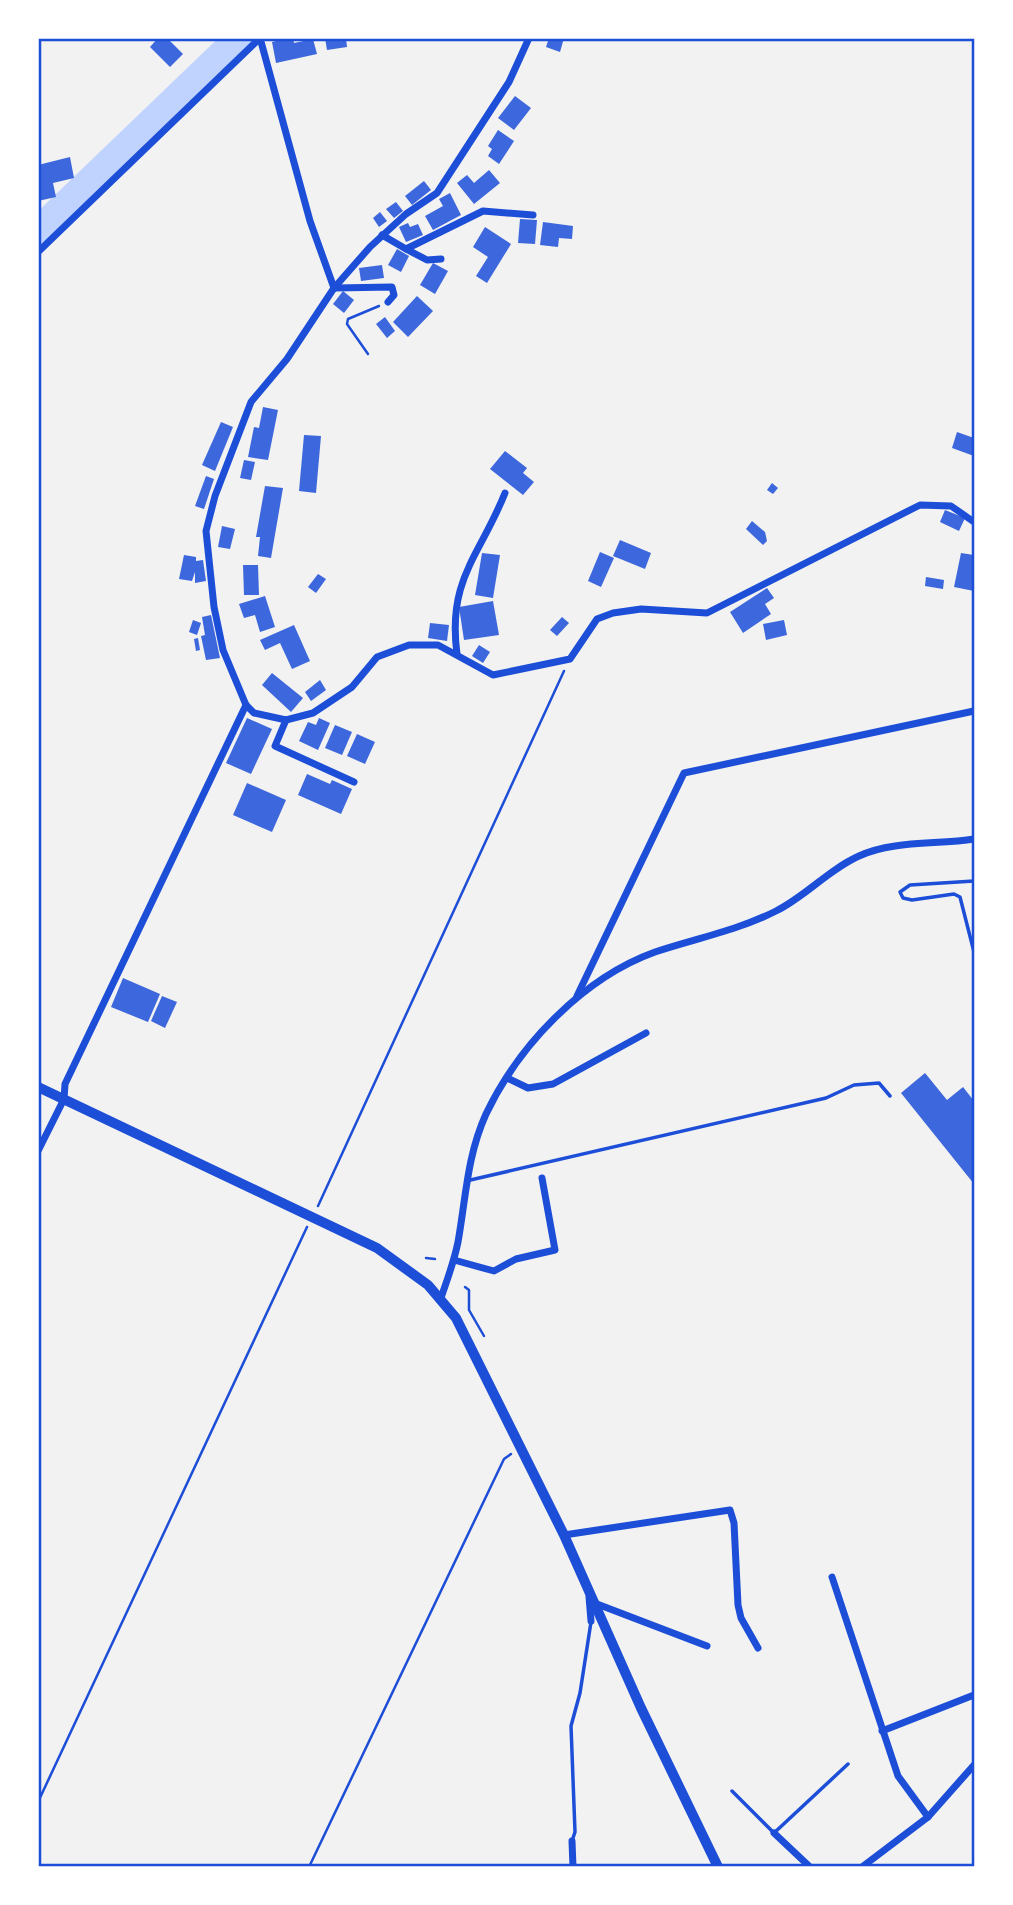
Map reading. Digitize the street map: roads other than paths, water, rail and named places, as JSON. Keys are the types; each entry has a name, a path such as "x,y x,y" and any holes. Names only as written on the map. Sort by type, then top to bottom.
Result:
{"main road":[{"path":"38,1087 396,1259 441,1298 456,1318 521,1445 597,1604 641,1708 718,1867"}],"street":[{"path":"38,253 260,38 310,221 334,288"},
{"path":"529,38 509,82 437,193 382,235 334,288 287,359 251,402 208,517 207,548 214,607 230,672 246,705 254,713 286,720 313,713 352,687 377,657 388,651 423,644 438,645 492,675 570,659 597,620 613,613 641,609 708,613 920,505 951,506 975,522"},
{"path":"406,250 483,211 533,215"},
{"path":"382,235 427,260 441,259"},
{"path":"334,288 385,285 392,287 394,295 388,302"},
{"path":"457,654 454,611 459,588 505,493"},
{"path":"38,1151 64,1099 65,1084 246,705"},
{"path":"575,1000 684,773 975,711"},
{"path":"286,720 275,746 354,782"},
{"path":"441,1298 454,1261 465,1181 477,1136 507,1078 536,1040 575,1000 604,978 638,959 776,911 838,867 861,855 886,849 975,839"},
{"path":"507,1078 528,1088 553,1084 646,1033"},
{"path":"454,1261 494,1271 516,1259 555,1250 542,1178"},
{"path":"564,1535 730,1510 734,1523 738,1605 741,1618 758,1648"},
{"path":"832,1577 898,1776 928,1817"},
{"path":"588,1585 591,1621"},
{"path":"597,1604 707,1646"},
{"path":"882,1731 975,1695"},
{"path":"862,1867 928,1817 975,1765"},
{"path":"774,1833 810,1867"},
{"path":"572,1841 573,1867"}],"lane":[{"path":"974,881 910,885 900,892 903,898 912,900 954,894 960,897 975,952"},
{"path":"465,1181 827,1098 854,1085 879,1083 890,1096"},
{"path":"572,1841 575,1832 571,1726 580,1693 591,1621"},
{"path":"732,1791 774,1833 848,1764"}],"waterway":[{"path":"38,232 240,38"}]}
